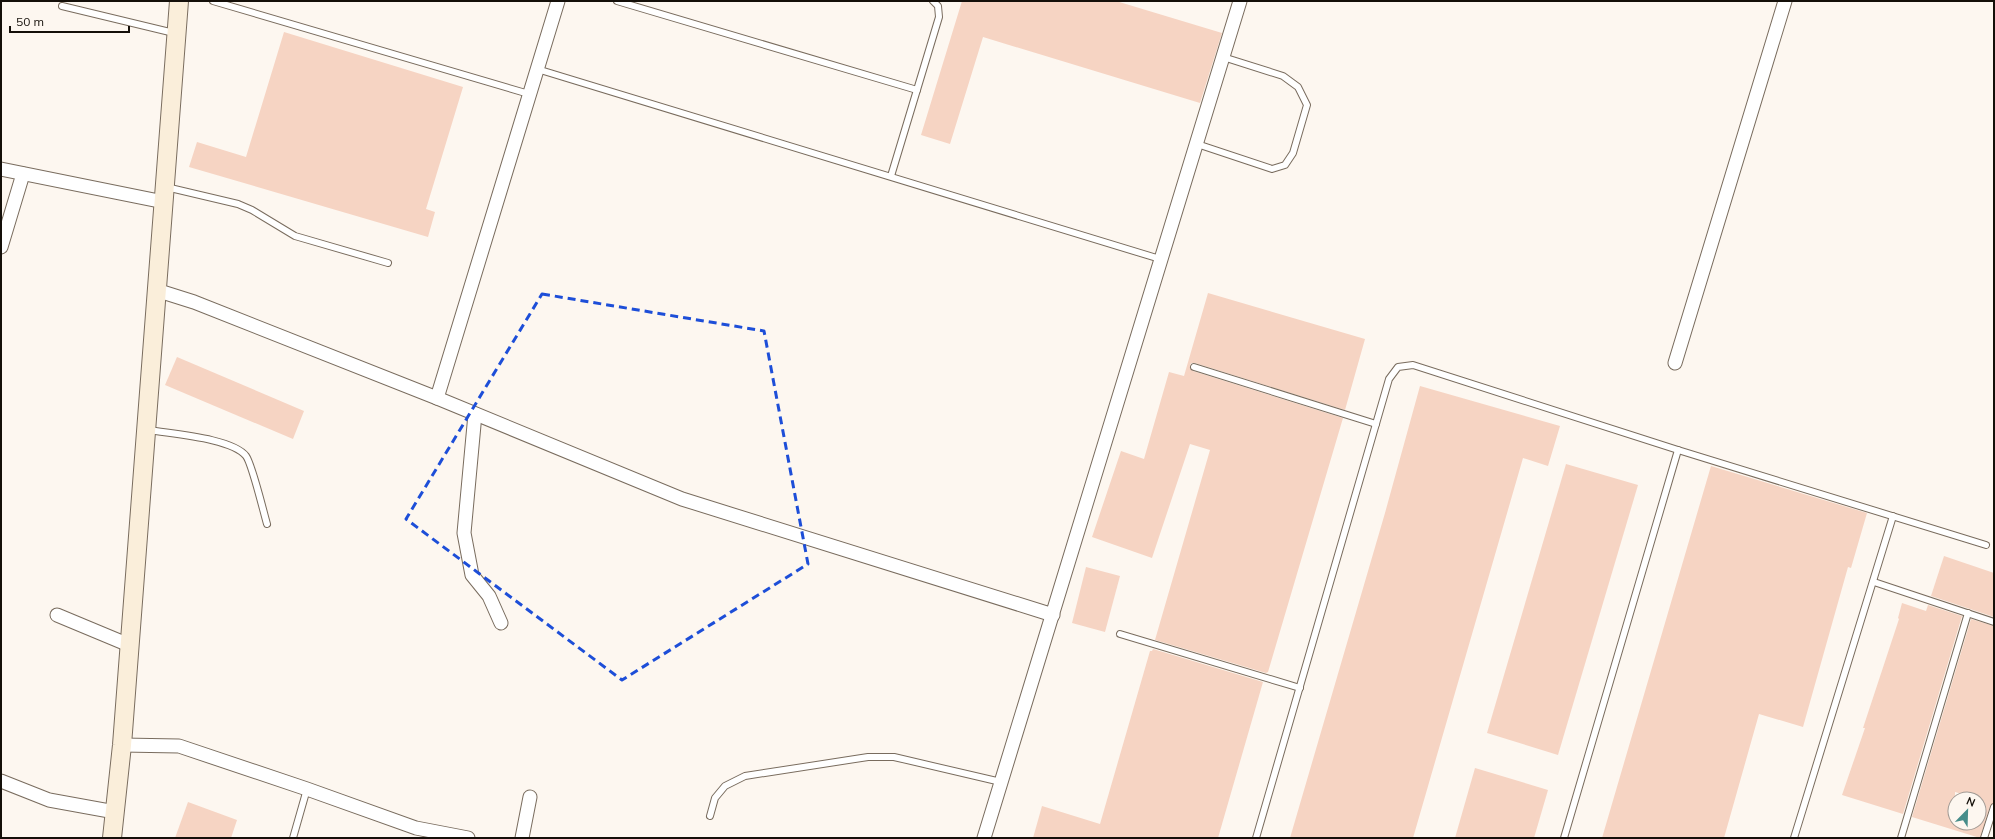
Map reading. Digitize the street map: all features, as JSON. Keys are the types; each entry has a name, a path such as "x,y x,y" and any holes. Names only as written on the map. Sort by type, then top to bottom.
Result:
{"street":[{"path":"112,838 122,745 179,1"},
{"path":"437,398 558,1"},
{"path":"984,838 1240,1"},
{"path":"1675,363 1785,1"},
{"path":"1,169 23,174 164,194"},
{"path":"1,247 23,174"},
{"path":"156,290 194,302 437,398 682,499 1053,615"},
{"path":"475,414 464,533 472,575 489,596 501,623"},
{"path":"57,614 129,645"},
{"path":"122,745 179,746 307,789 416,828 468,838"},
{"path":"1,781 49,800 115,812"},
{"path":"522,838 530,797"}],"lane":[{"path":"213,1 529,94"},
{"path":"616,1 917,90"},
{"path":"891,176 939,17 938,6 933,1"},
{"path":"62,6 177,34"},
{"path":"1197,144 1272,169 1285,164 1293,153 1307,105 1298,87 1283,76 1223,57"},
{"path":"537,69 1160,259"},
{"path":"164,194 238,204 252,210 295,236 388,263"},
{"path":"1256,838 1389,379 1398,367 1413,365 1678,450 1986,544"},
{"path":"1194,367 1376,424"},
{"path":"145,430 226,443 239,448 247,457 267,524"},
{"path":"1564,838 1678,450"},
{"path":"1796,838 1893,516"},
{"path":"1874,582 1994,622"},
{"path":"1901,838 1968,613"},
{"path":"1120,634 1300,688"},
{"path":"710,816 715,798 725,786 745,776 868,757 894,757 1001,782"},
{"path":"293,838 307,789"},
{"path":"1984,838 1994,807"}],"highlighted area":[{"path":"542,294 764,331 808,564 622,680 406,519"}],"building":[{"path":"962,1 1116,1 1222,33 1200,103 983,37 950,144 921,135"},
{"path":"284,32 463,87 426,209 435,212 428,237 189,167 197,142 246,157"},
{"path":"1208,293 1365,339 1345,410 1195,363 1191,363 1190,366 1193,371 1343,418 1268,672 1266,673 1155,640 1210,450 1190,444 1152,558 1092,537 1121,451 1144,459 1169,372 1184,376"},
{"path":"177,357 304,411 293,439 165,385"},
{"path":"1420,386 1560,426 1548,466 1523,458 1413,838 1290,838 1385,513"},
{"path":"1566,464 1638,485 1558,755 1487,733"},
{"path":"1711,466 1867,513 1851,568 1848,567 1803,727 1759,714 1724,838 1602,838"},
{"path":"1944,556 1994,573 1994,617 1931,596"},
{"path":"1086,567 1120,576 1105,632 1072,623"},
{"path":"1902,603 1926,611 1928,605 1962,616 1903,814 1842,795 1865,728 1863,728 1899,619"},
{"path":"1971,619 1994,626 1994,803 1990,806 1987,816 1987,791 1947,791 1947,828 1912,817"},
{"path":"1153,649 1263,682 1218,838 1033,838 1042,806 1100,824 1150,651"},
{"path":"1475,768 1548,790 1534,838 1455,838"},
{"path":"188,802 237,820 231,838 175,838"},
{"path":"1957,831 1982,831 1980,838"}]}
